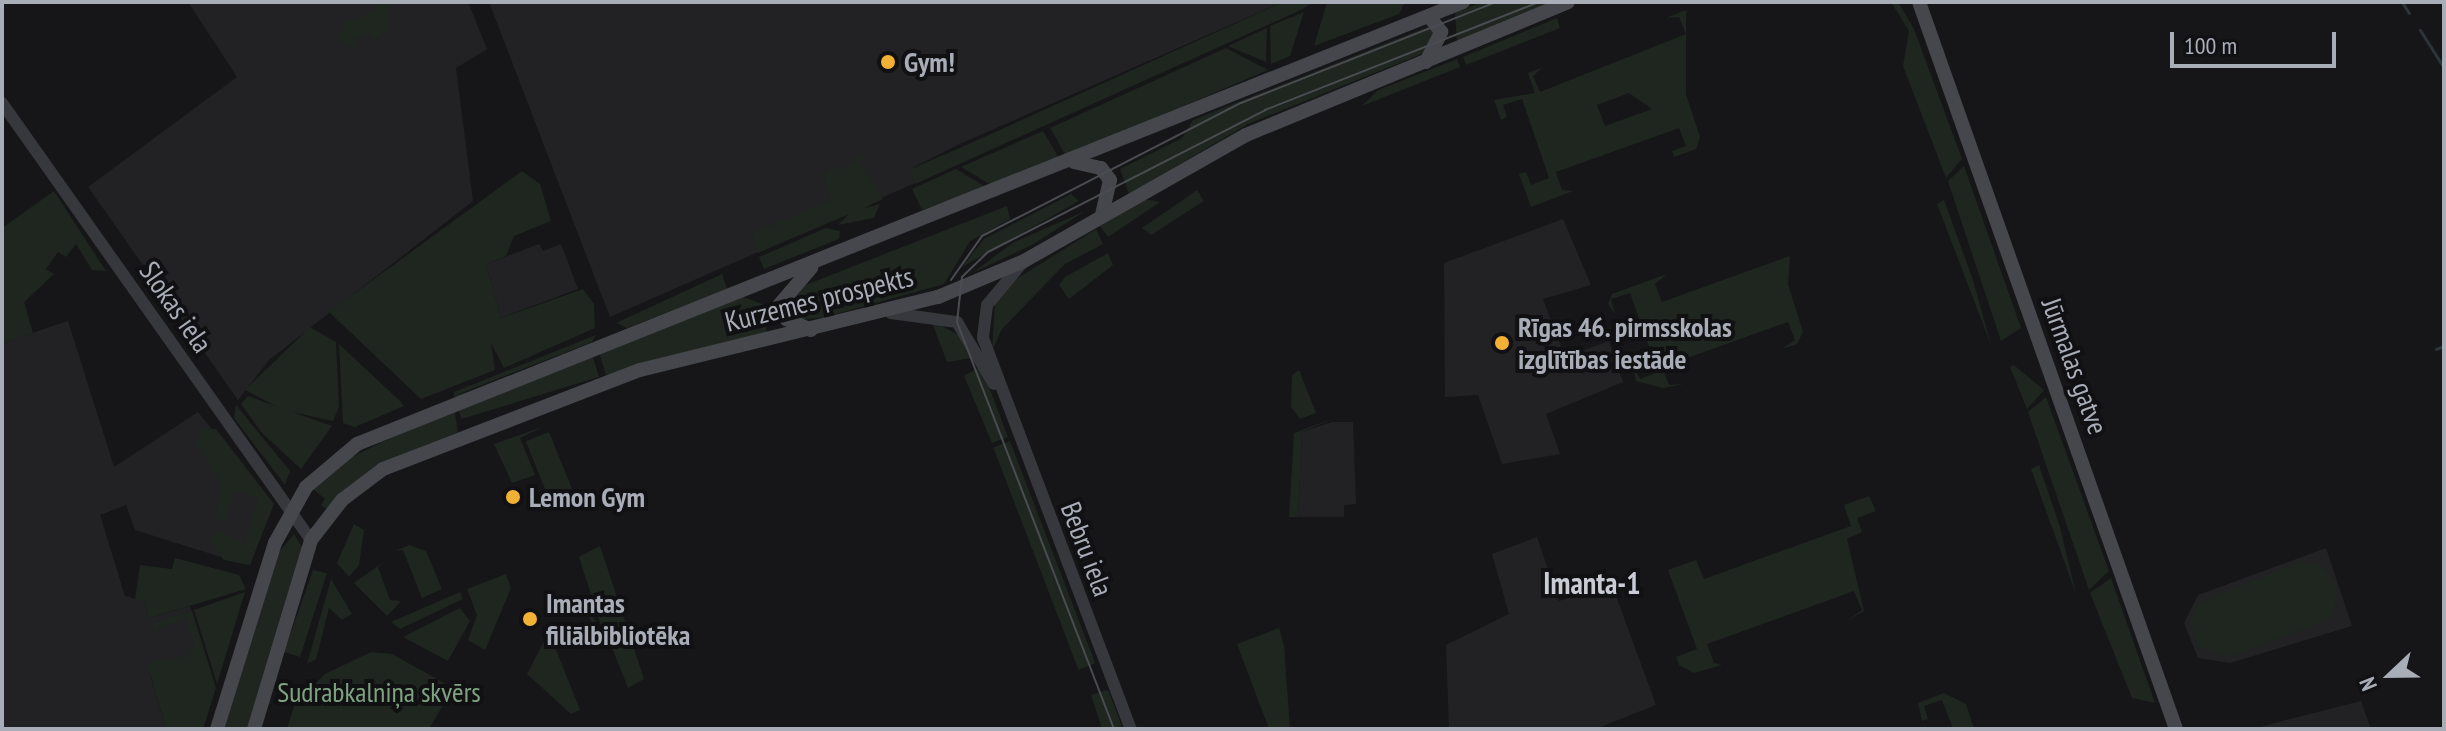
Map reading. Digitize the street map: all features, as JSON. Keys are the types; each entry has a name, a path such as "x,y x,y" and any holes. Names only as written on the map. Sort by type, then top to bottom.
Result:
{"main road":[{"name":"Kurzemes prospekts","path":"217,729 291,511 328,463 376,434 811,268 1463,2"},
{"name":"Kurzemes prospekts","path":"254,729 311,540 342,500 396,463 640,370 891,313 1024,261 1246,135 1568,2"},
{"name":"Jūrmalas gatve","path":"1912,2 1924,21"},
{"name":"Jūrmalas gatve","path":"1919,2 2176,729"},
{"path":"1426,63 1441,40 1429,16"},
{"path":"1074,162 1101,168 1110,180 1102,216"},
{"path":"811,268 780,304 786,319 811,330"}],"street":[{"name":"Slokas iela","path":"2,103 311,540"},
{"name":"Bebru iela","path":"1024,261 983,317 997,386 1131,729"},
{"name":"Bebru iela","path":"891,313 957,322 997,386"}],"shaded area":[{"path":"188,2 468,2 487,49 456,68 473,201 269,360 238,400 88,187 237,77"},
{"path":"489,2 1283,2 962,143 912,168 915,183 610,317"},
{"name":"Rīgas 46. pirmsskolas izglītības iestāde","path":"1563,219 1591,285 1543,299 1565,357 1609,341 1623,382 1546,414 1560,454 1502,464 1478,395 1445,397 1444,263"},
{"path":"539,244 543,251 561,244 578,289 501,318 486,264"},
{"path":"68,321 114,467 198,412 263,493 243,564 135,530 126,505 100,515 125,596 144,601 149,618 190,606 203,646 205,654 149,671 166,729 2,729 2,343"},
{"path":"1332,422 1353,422 1356,504 1344,505 1344,517 1298,517 1302,432"},
{"path":"1537,537 1559,601 1612,585 1656,705 1595,729 1449,729 1446,645 1509,614 1492,554"},
{"path":"2326,548 2352,626 2230,663 2198,658 2184,623 2198,595"},
{"path":"2361,701 2371,729 2253,729 2282,721"}],"green space":[{"path":"378,2 387,2 389,28 374,40 370,33 355,38 357,47 343,45 338,38 344,22 379,9"},
{"path":"1313,2 915,184 909,161 913,168 1281,3"},
{"path":"1327,2 1405,2 1399,14 1314,46"},
{"path":"1483,2 1552,2 1457,44 1455,12"},
{"path":"1891,2 1898,2 1914,29 1962,159 1946,178 1903,66 1909,31"},
{"path":"1686,10 1686,34 1679,17 1666,18"},
{"path":"1304,12 1290,56 1271,64 1270,26"},
{"path":"1557,18 1560,28 1466,65 1463,57"},
{"path":"1432,25 1434,40 1424,53 1248,124 1129,194 1120,169 1182,138 1193,120"},
{"path":"1267,28 1266,62 1228,46"},
{"path":"1686,34 1686,94 1700,137 1696,149 1674,157 1672,151 1686,146 1679,128 1556,172 1562,190 1573,191 1531,207 1519,174 1526,172 1531,185 1549,178 1522,99 1503,105 1507,117 1501,120 1494,100 1535,93 1528,73 1543,67 1533,76 1540,92","holes":["1629,93 1652,109 1605,126 1597,105"]},
{"path":"1226,48 1268,70 1066,156 1050,128"},
{"path":"1457,59 1460,67 1362,106 1378,90"},
{"path":"1043,131 1059,158 991,185 961,167"},
{"path":"867,155 859,161 883,199 862,209 880,204 874,218 838,225 849,214 758,253 750,226 755,232 831,200 824,176 835,164 838,171 856,163 853,156"},
{"path":"1964,166 2021,328 2001,341 1948,181"},
{"path":"956,169 986,187 922,210 912,189"},
{"path":"522,171 540,184 551,221 514,236 506,256 486,264 501,318 583,289 594,304 595,328 504,368 491,343 495,370 421,399 329,312"},
{"path":"1197,190 1204,201 1151,235 1142,228"},
{"path":"54,191 106,271 92,270 76,244 66,257 58,252 46,269 54,274 24,302 33,333 2,343 2,228"},
{"path":"1071,194 1079,201 962,267 984,239"},
{"path":"1144,199 1160,202 1108,237 1100,226"},
{"path":"1944,200 1973,280 1991,345 1937,204"},
{"path":"1007,206 1010,219 970,241 944,284 825,317 800,320 787,309 790,292"},
{"path":"1085,211 1032,245 972,273 1014,242"},
{"path":"826,228 840,231 839,239 764,269 759,257"},
{"path":"1096,229 1103,244 1065,264 1002,329 992,351 995,302 1015,280"},
{"path":"1108,253 1113,265 1069,299 1059,285 1065,277"},
{"path":"1790,256 1788,284 1803,332 1797,344 1782,349 1795,340 1788,322 1662,367 1669,385 1684,384 1663,388 1636,381 1633,366 1640,379 1658,372 1630,293 1611,299 1615,314 1608,304 1612,294 1667,274 1655,284 1662,302"},
{"path":"722,274 727,289 627,328 616,323"},
{"path":"741,296 767,306 766,335 606,375 599,352"},
{"path":"931,320 964,338 977,357 947,362"},
{"path":"310,327 336,342 339,407 333,421 283,410 245,390"},
{"path":"596,335 592,342 454,396 454,392"},
{"path":"339,344 404,406 355,427 343,423"},
{"path":"592,354 599,377 461,419 454,396"},
{"path":"2014,365 2044,390 2027,409 2010,367"},
{"path":"981,366 1008,437 992,443 964,376"},
{"path":"1299,370 1316,413 1300,419 1291,407 1292,375"},
{"path":"248,396 332,426 301,469 262,433 241,404"},
{"path":"2046,397 2109,571 2089,590 2028,412"},
{"path":"236,405 290,471 285,485 234,418"},
{"path":"454,408 458,432 381,463 326,509 321,505 325,499 313,489 345,460"},
{"path":"1332,419 1302,432 1298,517 1289,517 1294,433"},
{"path":"545,426 520,438 535,475 512,483 494,444"},
{"path":"216,429 274,504 250,565 224,560 210,542 218,531 245,544 258,497 235,490 225,520 215,519 222,484 195,441 201,430"},
{"path":"549,432 572,489 549,498 526,441"},
{"path":"1010,441 1095,663 1078,670 993,447"},
{"path":"2039,465 2060,527 2076,594 2031,469"},
{"path":"1869,496 1876,511 1857,518 1862,532 1847,539 1864,611 1847,621 1862,610 1854,591 1707,644 1714,663 1722,665 1694,673 1679,665 1676,657 1697,649 1668,570 1696,560 1704,579 1851,526 1844,505"},
{"path":"354,524 364,530 359,565 349,577 337,563"},
{"path":"294,534 302,547 248,729 224,729 279,552"},
{"path":"409,545 426,551 442,589 422,598 403,550 395,551"},
{"path":"600,546 644,679 628,688 609,640 599,643 585,605 604,635 579,557"},
{"path":"175,558 239,575 246,589 149,618 144,601 135,600 140,565 172,569"},
{"path":"385,561 378,567 390,600 401,601 387,616 354,583"},
{"path":"2298,562 2321,565 2337,585 2335,608 2325,621 2229,657 2198,647 2190,620 2199,603"},
{"path":"313,570 327,573 300,657 284,652"},
{"path":"506,574 511,588 485,650 468,640 477,615 467,589"},
{"path":"2111,578 2155,703 2132,698 2090,593"},
{"path":"331,579 352,614 342,620 329,608 316,659 307,664"},
{"path":"245,592 217,684 194,610"},
{"path":"460,592 463,599 400,629 391,622"},
{"path":"460,608 470,621 448,661 403,637"},
{"path":"192,611 216,688 203,729 166,729 147,663 186,656 195,647 186,619 158,628 157,637 153,623"},
{"path":"1279,628 1284,645 1290,729 1269,729 1237,644"},
{"path":"549,632 580,710 571,714 527,674"},
{"name":"Sudrabkalniņa skvērs","path":"371,652 392,654 453,688 429,729 287,729 294,706 325,674"},
{"path":"1106,690 1123,729 1102,729 1091,695"},
{"path":"1944,693 1966,704 1974,729 1953,729 1942,700 1924,706 1928,719 1922,721 1918,703"}],"waterway":[{"path":"2402,2 2409,13"},
{"path":"2420,30 2444,68"},
{"path":"2436,349 2444,346"}],"tram line":[{"path":"951,280 982,236 1241,103 1496,2"},
{"path":"1114,729 957,322 962,277 988,252 1265,110 1539,2"}],"place":[{"name":"Gym!","path":"888,62"},
{"name":"Rīgas 46. pirmsskolas izglītības iestāde","path":"1502,343"},
{"name":"Lemon Gym","path":"513,497"},
{"name":"Imantas filiālbibliotēka","path":"530,619"}],"district":[{"name":"Imanta-1","path":"1592,583"}]}
